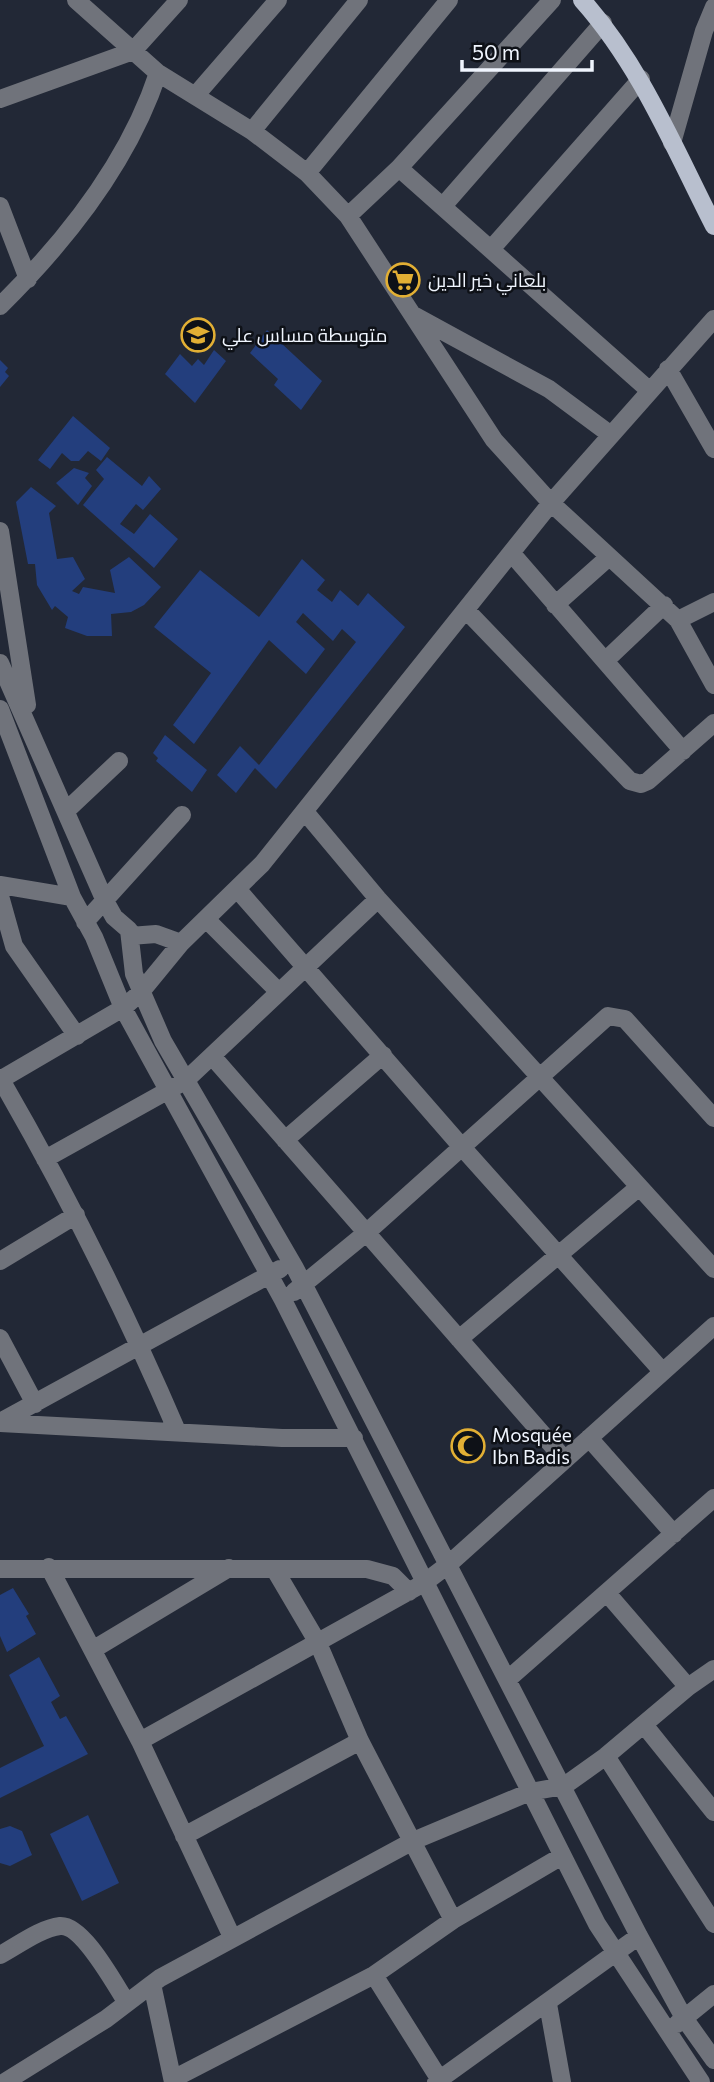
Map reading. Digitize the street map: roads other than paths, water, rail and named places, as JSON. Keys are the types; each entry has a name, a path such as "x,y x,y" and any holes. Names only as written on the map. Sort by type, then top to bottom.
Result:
{"main road":[{"path":"582,0 603,23 641,79 714,226"}],"street":[{"path":"76,0 158,73 252,131 307,173 348,216 494,440 551,503 678,620 714,685"},
{"path":"0,99 133,51 179,0"},
{"path":"195,96 278,0"},
{"path":"252,131 359,0"},
{"path":"307,173 449,0"},
{"path":"348,216 400,168 552,0"},
{"path":"672,143 704,31 714,7"},
{"path":"443,206 603,23"},
{"path":"0,306 28,279 94,194 140,118 158,73"},
{"path":"492,248 641,79"},
{"path":"400,168 650,391"},
{"path":"0,206 28,279"},
{"path":"415,316 549,389 611,435"},
{"path":"177,1431 140,1344 76,1215 0,1079 123,1008 140,993 181,943 238,890 306,813 513,555 551,503 714,319"},
{"path":"668,369 714,449"},
{"path":"0,531 31,730"},
{"path":"513,555 683,751"},
{"path":"555,606 609,557"},
{"path":"678,620 714,602"},
{"path":"605,661 664,605"},
{"path":"467,611 630,781 645,783 714,723"},
{"path":"0,663 105,901 130,936 131,964 140,993 185,1081 292,1262 639,1936 684,2018 714,2060"},
{"path":"0,709 5,739 72,897 123,1008 270,1275 354,1438 416,1587 530,1792 614,1952 701,2082"},
{"path":"67,810 119,761"},
{"path":"306,813 378,899 714,1269"},
{"path":"85,922 182,815"},
{"path":"0,885 72,897"},
{"path":"238,890 662,1371"},
{"path":"0,896 14,946 77,1036"},
{"path":"45,1158 185,1081 378,899"},
{"path":"206,919 279,992"},
{"path":"130,936 156,934 181,943"},
{"path":"283,1300 366,1233 608,1016 620,1016 714,1118"},
{"path":"285,1140 383,1055"},
{"path":"212,1056 565,1461"},
{"path":"459,1339 639,1187"},
{"path":"0,1261 76,1215"},
{"path":"0,1422 292,1262"},
{"path":"140,1741 416,1587 449,1564 714,1325"},
{"path":"0,1338 35,1404"},
{"path":"0,1422 282,1438 354,1438"},
{"path":"589,1438 674,1534"},
{"path":"506,1680 714,1498"},
{"path":"0,1569 49,1567 381,1571 416,1587"},
{"path":"49,1567 140,1741 232,1937"},
{"path":"94,1649 229,1568"},
{"path":"275,1570 318,1643 360,1741 453,1920"},
{"path":"607,1593 688,1686"},
{"path":"9,2081 127,2003 168,1972 232,1937 414,1841 530,1792 564,1786 645,1726 688,1686 714,1670"},
{"path":"645,1726 714,1812"},
{"path":"184,1836 360,1741"},
{"path":"606,1756 714,1924"},
{"path":"152,1984 173,2080 374,1975 453,1920 562,1856"},
{"path":"0,1955 56,1927 68,1927 83,1937 127,2003"},
{"path":"374,1975 438,2081 639,1936"},
{"path":"667,2034 714,1994"},
{"path":"548,2004 559,2082"}],"place":[{"name":"بلعاني خير الدين","path":"403,280"},
{"name":"متوسطة مساس علي","path":"198,335"},
{"name":"Mosquée Ibn Badis","path":"468,1446"}]}
